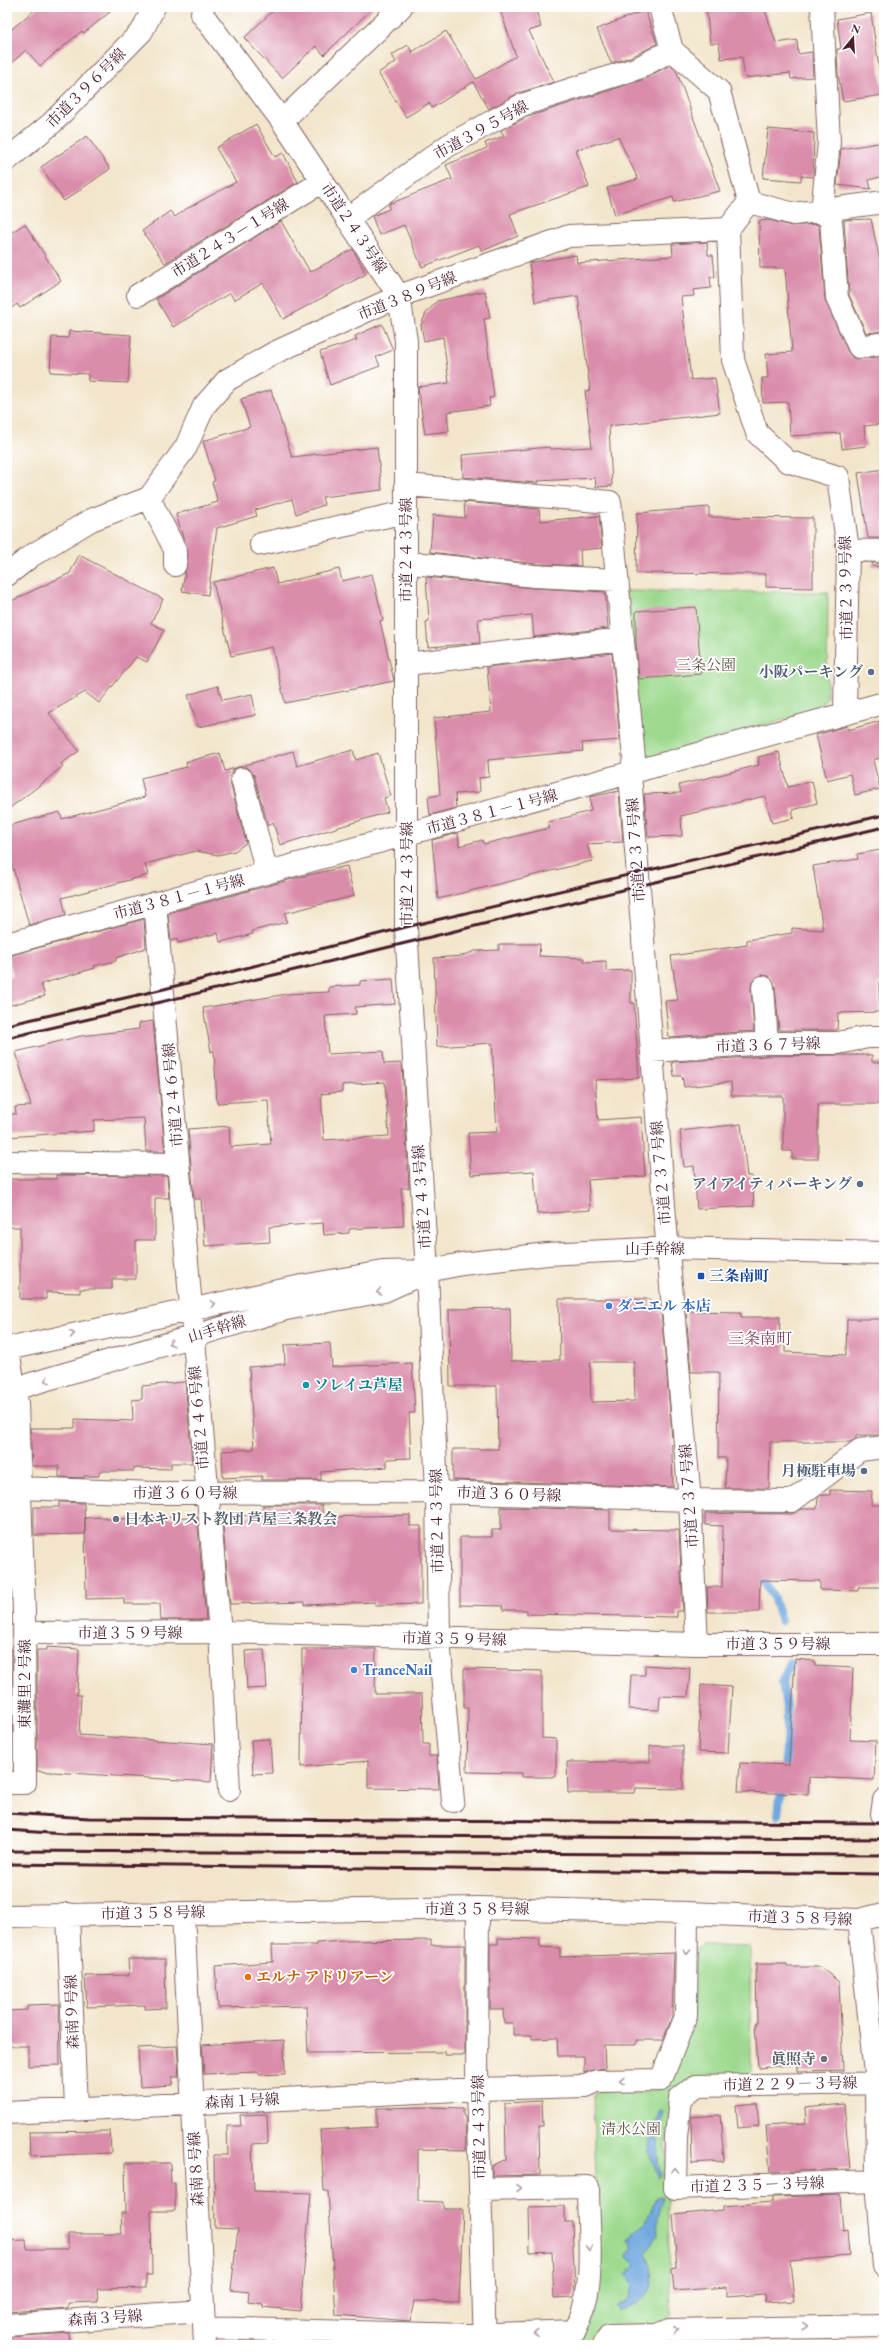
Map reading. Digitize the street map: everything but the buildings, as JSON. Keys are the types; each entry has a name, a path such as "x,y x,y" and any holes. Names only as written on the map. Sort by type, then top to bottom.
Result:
{"street":[{"name":"市道３９６号線","path":"7,160 52,123 142,31 154,7"},
{"name":"市道２４３号線","path":"203,7 202,14 282,121 399,296 406,341 405,562 407,942 427,1271 437,1492 439,1639 453,1801"},
{"path":"282,121 401,7"},
{"path":"660,7 672,50 719,91 749,202"},
{"path":"822,7 829,142 822,212"},
{"name":"市道３９５号線","path":"347,219 449,145 522,105 638,68 672,50"},
{"name":"市道２４３－１号線","path":"138,295 323,182"},
{"path":"749,202 794,214 822,212 884,202"},
{"path":"728,229 749,202"},
{"path":"822,212 831,220 837,298 859,347 884,343"},
{"name":"市道３８９号線","path":"149,498 186,447 204,406 227,380 274,353 399,296 569,236 728,229"},
{"name":"市道２３９号線","path":"728,229 733,360 757,433 787,461 838,477 848,550 845,713"},
{"name":"市道２３７号線","path":"406,485 610,502 634,759 630,774 667,1248 690,1500 697,1644"},
{"path":"7,575 31,556 91,520 149,498 175,550 175,565"},
{"path":"261,544 406,512"},
{"path":"848,550 884,551"},
{"path":"405,562 534,576 617,580"},
{"path":"406,664 623,639"},
{"name":"市道３８１－１号線","path":"7,944 630,774 845,713 884,704"},
{"path":"242,779 267,873"},
{"name":"市道２４６号線","path":"155,903 187,1285 192,1308 206,1493 220,1632 229,1790"},
{"path":"763,987 767,1042"},
{"name":"市道３６７号線","path":"652,1051 767,1042 838,1043 868,1037 884,1037"},
{"path":"7,1162 178,1164"},
{"name":"山手幹線","path":"8,1348 192,1308 384,1272 427,1271 462,1264 547,1254 667,1248 884,1254"},
{"name":"山手幹線","path":"11,1390 286,1309 384,1291 427,1271"},
{"name":"東灘里２号線","path":"8,1348 20,1488 16,1612 24,1633 16,1783"},
{"name":"市道３６０号線","path":"20,1488 155,1494 437,1492 690,1500 792,1501 860,1450 884,1447"},
{"name":"市道３５９号線","path":"24,1633 220,1632 439,1639 697,1644 884,1644"},
{"name":"市道２４３号線","path":"478,1908 478,2089 485,2340"},
{"name":"市道３５８号線","path":"7,1916 478,1908 687,1913 859,1920 884,1914"},
{"name":"森南８号線","path":"183,1913 204,2328"},
{"path":"478,2089 586,2086 597,2081 661,2080 686,2016 687,1913"},
{"name":"森南９号線","path":"68,1914 76,2109"},
{"path":"859,1920 880,2083 877,2180 884,2266"},
{"name":"市道２２９－３号線","path":"695,2086 880,2083"},
{"name":"市道２３５－３号線","path":"695,2086 680,2098 676,2137 675,2188 877,2180"},
{"name":"森南１号線","path":"7,2113 478,2089"},
{"name":"森南３号線","path":"7,2325 204,2328 485,2340 575,2331 584,2314 589,2288 588,2187 480,2189"},
{"path":"606,2341 657,2335 669,2330 884,2326"}],"green space":[{"name":"三条公園","path":"624,591 828,592 827,697 820,709 641,760"},
{"name":"清水公園","path":"703,1945 750,1946 751,2072 744,2080 689,2080 666,2144 671,2315 657,2329 600,2330 591,2345 554,2345 554,2343 581,2343 597,2287 593,2096 600,2088 660,2088 696,1949"}],"water":[{"path":"660,2111 663,2112 656,2140 659,2141 658,2163 661,2175 659,2178 648,2151 651,2135"},
{"path":"656,2197 662,2197 657,2219 658,2234 646,2254 652,2271 651,2288 644,2298 635,2304 618,2311 616,2306 628,2300 633,2285 626,2275 635,2265 626,2256 633,2248 628,2241 635,2231 645,2222"}],"waterway":[{"path":"759,1572 773,1596 781,1621"},
{"path":"778,1815 786,1751 787,1713 782,1683 790,1662"}],"railway":[{"path":"7,1025 164,989 406,927 884,815"},
{"path":"7,1038 117,1013 884,827"},
{"path":"7,1813 89,1818 884,1823"},
{"path":"7,1830 64,1834 884,1839"},
{"path":"7,1851 884,1855"},
{"path":"7,1864 884,1874"}],"place":[{"name":"小阪パーキング","path":"871,672"},
{"name":"アイアイティパーキング","path":"860,1184"},
{"name":"三条南町","path":"701,1276"},
{"name":"ダニエル 本店","path":"609,1306"},
{"name":"ソレイユ芦屋","path":"306,1385"},
{"name":"月極駐車場","path":"864,1471"},
{"name":"日本キリスト教団 芦屋三条教会","path":"116,1519"},
{"name":"TranceNail","path":"354,1670"},
{"name":"エルナ アドリアーン","path":"248,1977"},
{"name":"眞照寺","path":"824,2059"}],"district":[{"name":"三条南町","path":"760,1338"}]}
